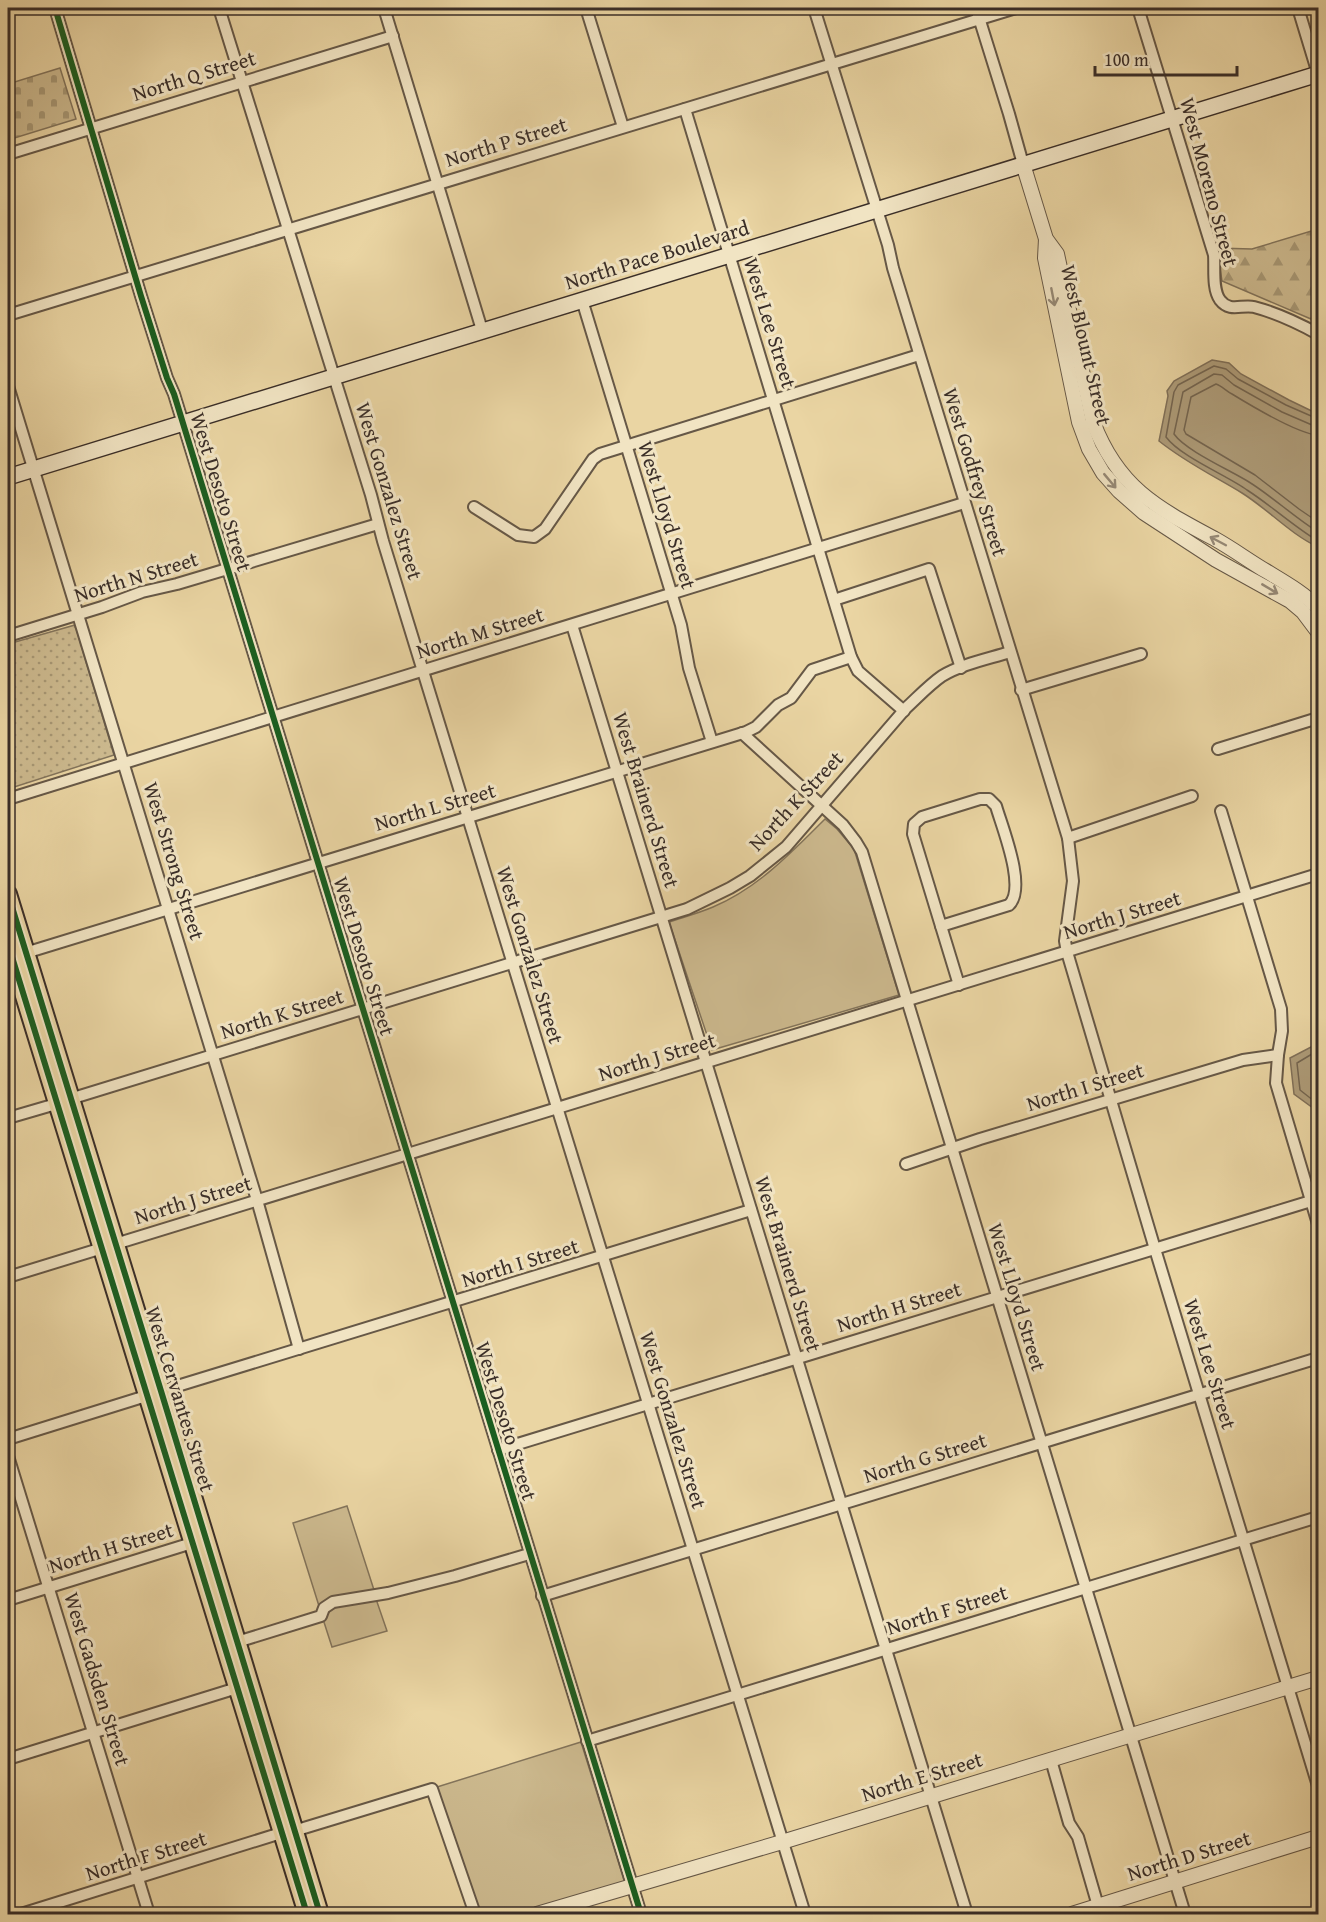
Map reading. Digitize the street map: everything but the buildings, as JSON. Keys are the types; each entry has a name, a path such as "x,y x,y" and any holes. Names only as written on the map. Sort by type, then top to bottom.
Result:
{"main road":[{"name":"North Pace Boulevard","path":"8,477 1318,74"},
{"name":"West Cervantes Street","path":"8,894 13,953 63,1102 154,1394 237,1642 272,1758 307,1914"},
{"name":"West Cervantes Street","path":"154,1394 192,1543 237,1688 320,1914"},
{"path":"201,1572 215,1592 228,1635 237,1642"},
{"path":"237,1688 247,1693 262,1742 272,1758"}],"street":[{"name":"West Desoto Street","path":"55,8 166,378 174,394 641,1914"},
{"name":"West Gonzalez Street","path":"219,8 805,1914"},
{"path":"384,8 482,330"},
{"path":"586,8 623,127"},
{"name":"West Godfrey Street","path":"814,8 1068,838 1072,881 1065,941 1067,952"},
{"name":"West Blount Street","path":"975,8 1046,239 1057,254 1076,378 1103,446 1148,508 1216,560 1290,602 1303,612 1318,632"},
{"name":"North P Street","path":"8,315 1016,8"},
{"name":"West Moreno Street","path":"1138,8 1214,255 1217,295 1221,301 1233,309 1252,306 1318,334"},
{"path":"1298,8 1318,74"},
{"name":"North Q Street","path":"8,154 393,36"},
{"name":"West Lee Street","path":"685,109 851,657"},
{"name":"West Lloyd Street","path":"582,300 681,625 689,668 712,742"},
{"path":"474,507 518,535 534,537 545,529 593,459 600,454 920,355"},
{"name":"West Strong Street","path":"8,386 257,1200 299,1349"},
{"name":"North M Street","path":"8,798 964,503"},
{"name":"West Blount Street","path":"1148,508 1241,554 1304,595 1318,608"},
{"name":"North N Street","path":"8,636 78,615 142,592 177,584 378,524"},
{"path":"834,600 929,569 961,668"},
{"name":"West Brainerd Street","path":"572,625 967,1914"},
{"name":"North K Street","path":"8,1118 512,964 662,917 709,899 750,876 786,847 922,693 944,675 1010,652"},
{"path":"1021,690 1141,654"},
{"path":"851,657 858,671 904,711"},
{"name":"North L Street","path":"13,953 168,909 742,733 756,727 778,705 791,698 812,670 851,657"},
{"path":"1218,749 1318,718"},
{"name":"West Lloyd Street","path":"742,733 849,832 862,852 1185,1914"},
{"path":"1068,838 1192,796"},
{"path":"941,926 1009,905 1012,902 1014,865 996,806 988,799 980,799 922,818 914,824 913,834 941,926 959,985"},
{"path":"1221,811 1281,1009 1282,1031 1276,1083 1318,1224"},
{"name":"North J Street","path":"8,1277 1318,874"},
{"name":"West Lee Street","path":"1067,952 1318,1786"},
{"name":"North I Street","path":"906,1164 951,1148 1243,1060 1278,1055"},
{"name":"North H Street","path":"498,1450 1311,1201"},
{"name":"North I Street","path":"8,1439 751,1210"},
{"name":"North G Street","path":"542,1596 1318,1358"},
{"name":"West Gadsden Street","path":"8,1456 149,1914"},
{"name":"North F Street","path":"586,1741 1318,1517"},
{"name":"North H Street","path":"8,1600 192,1543"},
{"path":"237,1642 321,1616 324,1608 333,1602 388,1593 530,1554"},
{"name":"North E Street","path":"537,1914 782,1842 1318,1678"},
{"path":"8,1759 237,1688"},
{"path":"1052,1760 1069,1823 1078,1837 1098,1906"},
{"name":"North F Street","path":"21,1914 432,1789 475,1914"},
{"name":"North D Street","path":"1072,1914 1318,1837"}],"green space":[{"path":"60,68 76,119 8,140 8,84"},
{"path":"1318,229 1318,322 1222,281 1217,248 1252,249"},
{"path":"75,625 114,755 8,789 8,644"},
{"path":"825,819 854,849 899,995 712,1050 669,922 713,907 745,890 773,869"},
{"path":"347,1506 374,1590 319,1606 293,1523"},
{"path":"376,1599 387,1631 332,1647 323,1619 328,1613 340,1606"},
{"path":"581,1742 625,1883 520,1914 480,1914 437,1787"}],"water":[{"path":"1212,360 1229,363 1241,374 1318,414 1318,547 1298,535 1242,493 1189,462 1159,441 1167,391 1174,381"},
{"path":"1311,1047 1318,1048 1318,1107 1313,1108 1294,1094 1290,1058"}],"cycle path":[{"path":"55,8 141,296 174,394 641,1914"},
{"path":"8,894 320,1914"},
{"path":"8,944 307,1914"}]}
